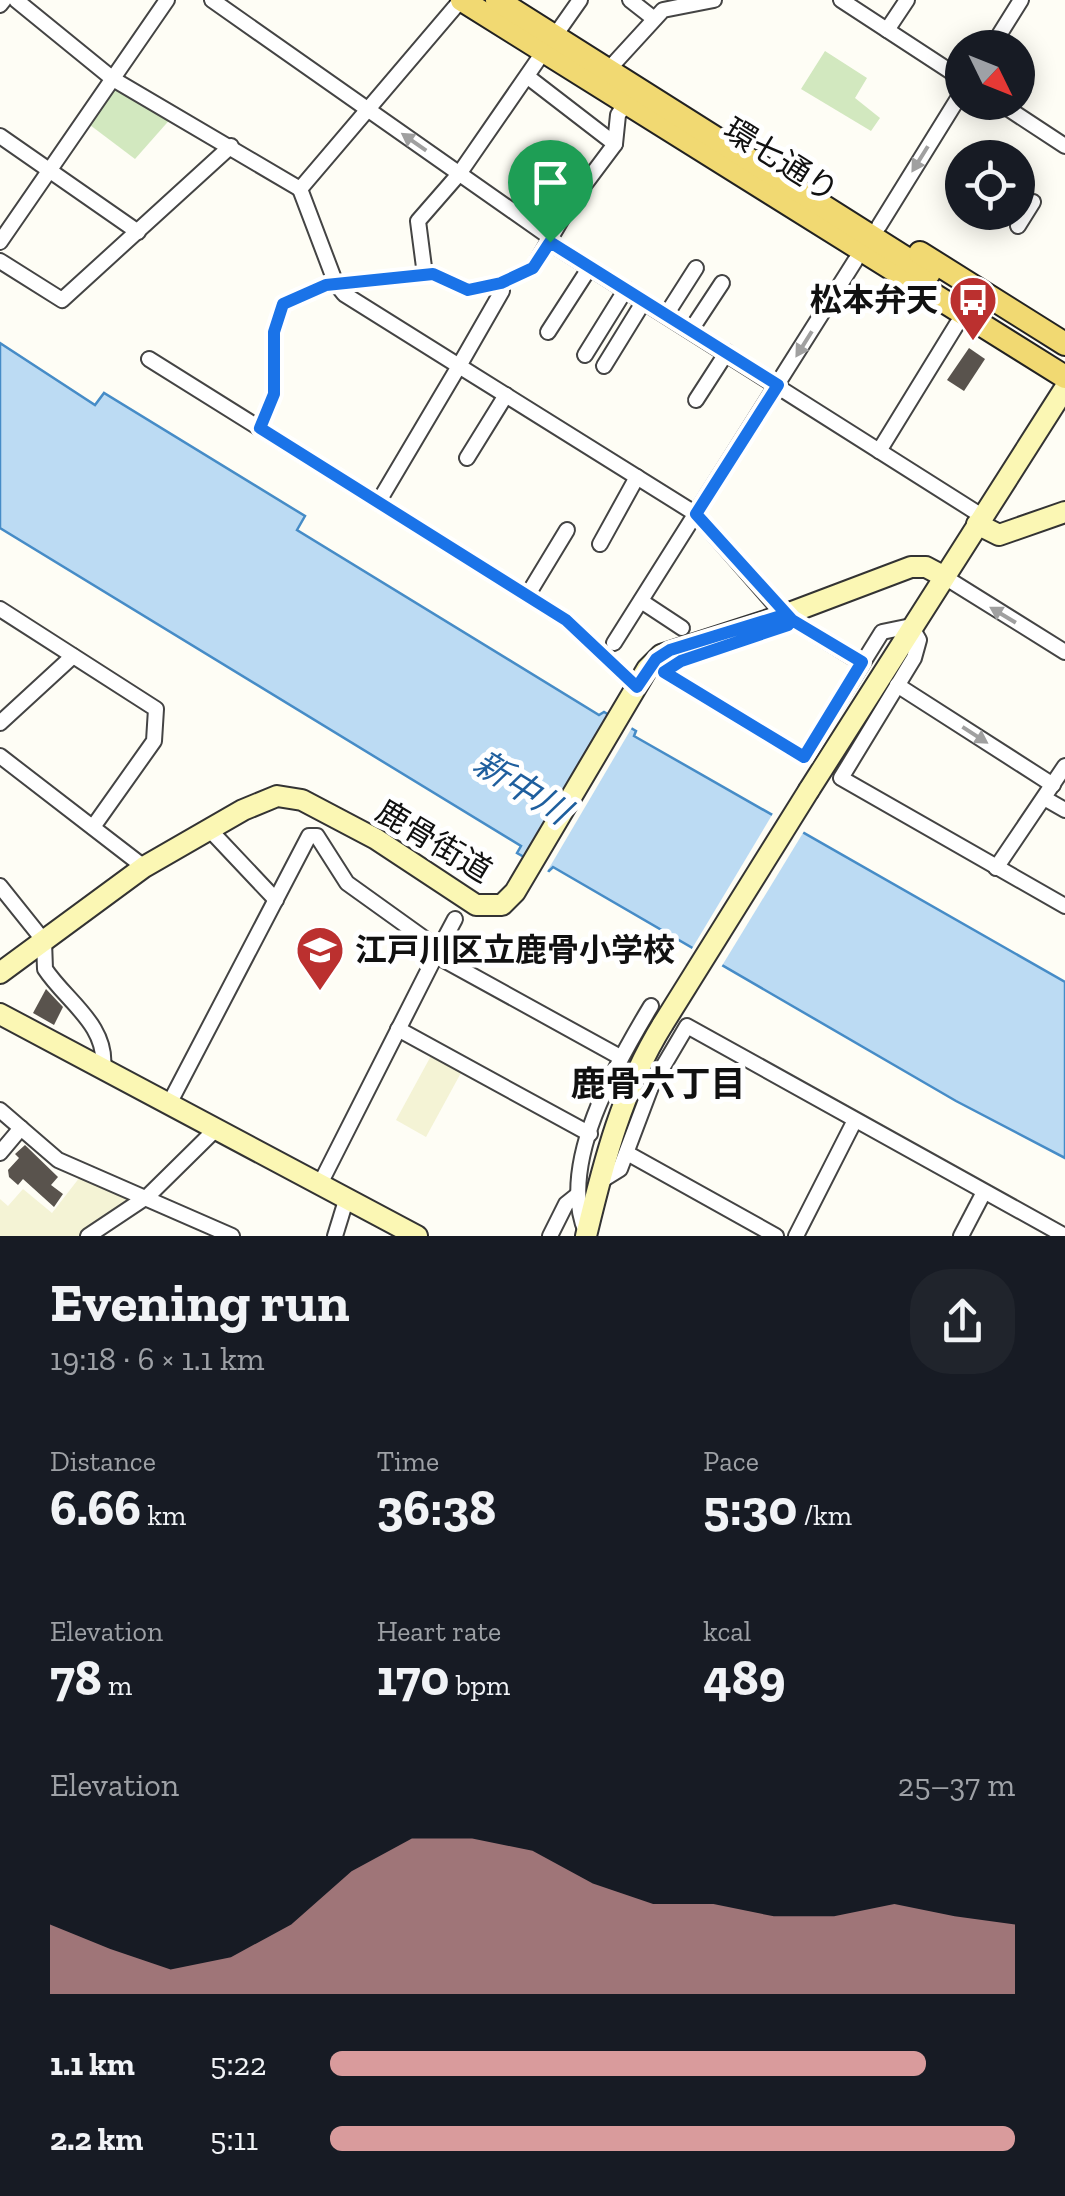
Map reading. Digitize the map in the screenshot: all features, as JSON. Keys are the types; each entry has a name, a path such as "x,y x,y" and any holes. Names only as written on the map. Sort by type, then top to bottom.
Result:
{"main road":[{"name":"環七通り","path":"461,0 608,70 688,130 911,271 1065,358"},
{"name":"環七通り","path":"496,0 626,102 688,130"},
{"path":"688,130 782,166 1065,344"},
{"path":"688,130 737,185 855,262 1065,387"},
{"name":"環七通り","path":"911,271 1065,387"}],"street":[{"path":"16,0 113,80 300,189 336,284 344,294 696,514 788,618 862,662"},
{"path":"0,242 167,0"},
{"path":"212,0 550,240 879,451 999,536 1065,512"},
{"path":"300,189 461,0"},
{"path":"630,0 653,18"},
{"path":"608,70 653,18 678,5 714,0"},
{"path":"841,0 945,68"},
{"path":"888,30 907,0"},
{"path":"1002,30 1021,0"},
{"path":"425,275 418,221 459,174 578,1"},
{"path":"528,77 615,144"},
{"path":"260,428 274,394 274,332 283,304 300,294 336,284 433,274 468,290 501,283 533,268 615,144 618,114 626,102"},
{"path":"879,226 945,119"},
{"path":"1025,120 1065,146"},
{"path":"0,136 138,232"},
{"path":"0,261 62,300 231,146"},
{"path":"614,643 855,262"},
{"path":"548,332 590,267"},
{"path":"666,315 696,268"},
{"path":"378,501 497,301 501,283"},
{"path":"691,330 722,283"},
{"path":"585,355 626,289"},
{"path":"604,366 644,301"},
{"path":"879,451 957,324"},
{"path":"696,400 727,352"},
{"path":"148,359 566,620 634,692"},
{"path":"586,1235 576,1196 590,1134 620,1057 657,1015 808,790 1065,387"},
{"path":"466,458 506,395"},
{"path":"600,544 637,477"},
{"path":"528,596 567,530"},
{"name":"鹿骨街道","path":"0,973 144,866 261,802 290,796 388,846 476,905 495,908 515,892 656,659 670,650 788,618 911,567 926,567 944,576"},
{"path":"944,576 1065,652"},
{"path":"641,601 682,628"},
{"path":"0,609 156,709 154,741 93,828"},
{"path":"788,618 788,625 681,661 664,672 804,757 882,632 910,626"},
{"path":"910,626 919,640 898,685 841,778 1065,906"},
{"path":"0,723 74,656"},
{"path":"898,685 1048,791 1065,810"},
{"path":"0,756 144,866"},
{"path":"996,868 1065,766"},
{"path":"209,828 276,900"},
{"path":"168,1104 309,836 318,836 347,883 437,952 620,1057"},
{"path":"0,886 44,942 46,970 82,1010 105,1056 104,1068"},
{"path":"321,1182 454,919"},
{"path":"0,1014 417,1236"},
{"path":"586,1235 625,1096 657,1015"},
{"path":"599,1183 620,1169 651,1087 686,1026 1064,1236"},
{"path":"398,1029 590,1134"},
{"path":"0,1110 58,1160 148,1196 232,1236"},
{"path":"796,1236 854,1122"},
{"path":"0,1152 21,1128"},
{"path":"88,1236 148,1196 216,1129"},
{"path":"627,1153 776,1236"},
{"path":"961,1236 984,1192"},
{"path":"335,1236 347,1196"},
{"path":"550,1236 566,1204 576,1196"}],"green space":[{"path":"825,51 867,78 855,98 880,118 871,131 801,89"},
{"path":"113,82 173,116 135,159 86,122"},
{"path":"432,1054 462,1071 426,1137 396,1120"},
{"path":"80,1177 129,1200 79,1236 0,1236 0,1199 8,1206 23,1189 52,1213"}],"water":[{"name":"新中川","path":"0,343 95,405 104,393 305,516 297,530 599,715 604,712 636,731 634,736 1065,982 1065,1158 956,1101 553,867 549,871 517,853 521,846 0,528"}],"pier":[{"path":"614,712 634,724 545,875 525,863"},
{"path":"775,810 806,828 720,969 690,952"}],"building":[{"path":"969,348 985,359 964,391 947,380"},
{"path":"46,989 63,1007 54,1025 33,1013"},
{"path":"25,1145 58,1177 51,1185 63,1194 54,1207 23,1179 18,1185 9,1177 8,1170 19,1158 15,1154"}],"place":[{"name":"松本弁天","path":"973,342"},
{"name":"江戸川区立鹿骨小学校","path":"320,992"}],"district":[{"name":"鹿骨六丁目","path":"658,1084"}],"route":[{"path":"550,242 533,268 501,283 468,290 433,274 326,285 283,304 274,332 274,394 260,428 566,620 637,687 656,659 670,650 784,615 862,662 804,757 664,672 681,661 788,625 792,620 784,615 696,514 778,385 550,242"}]}
